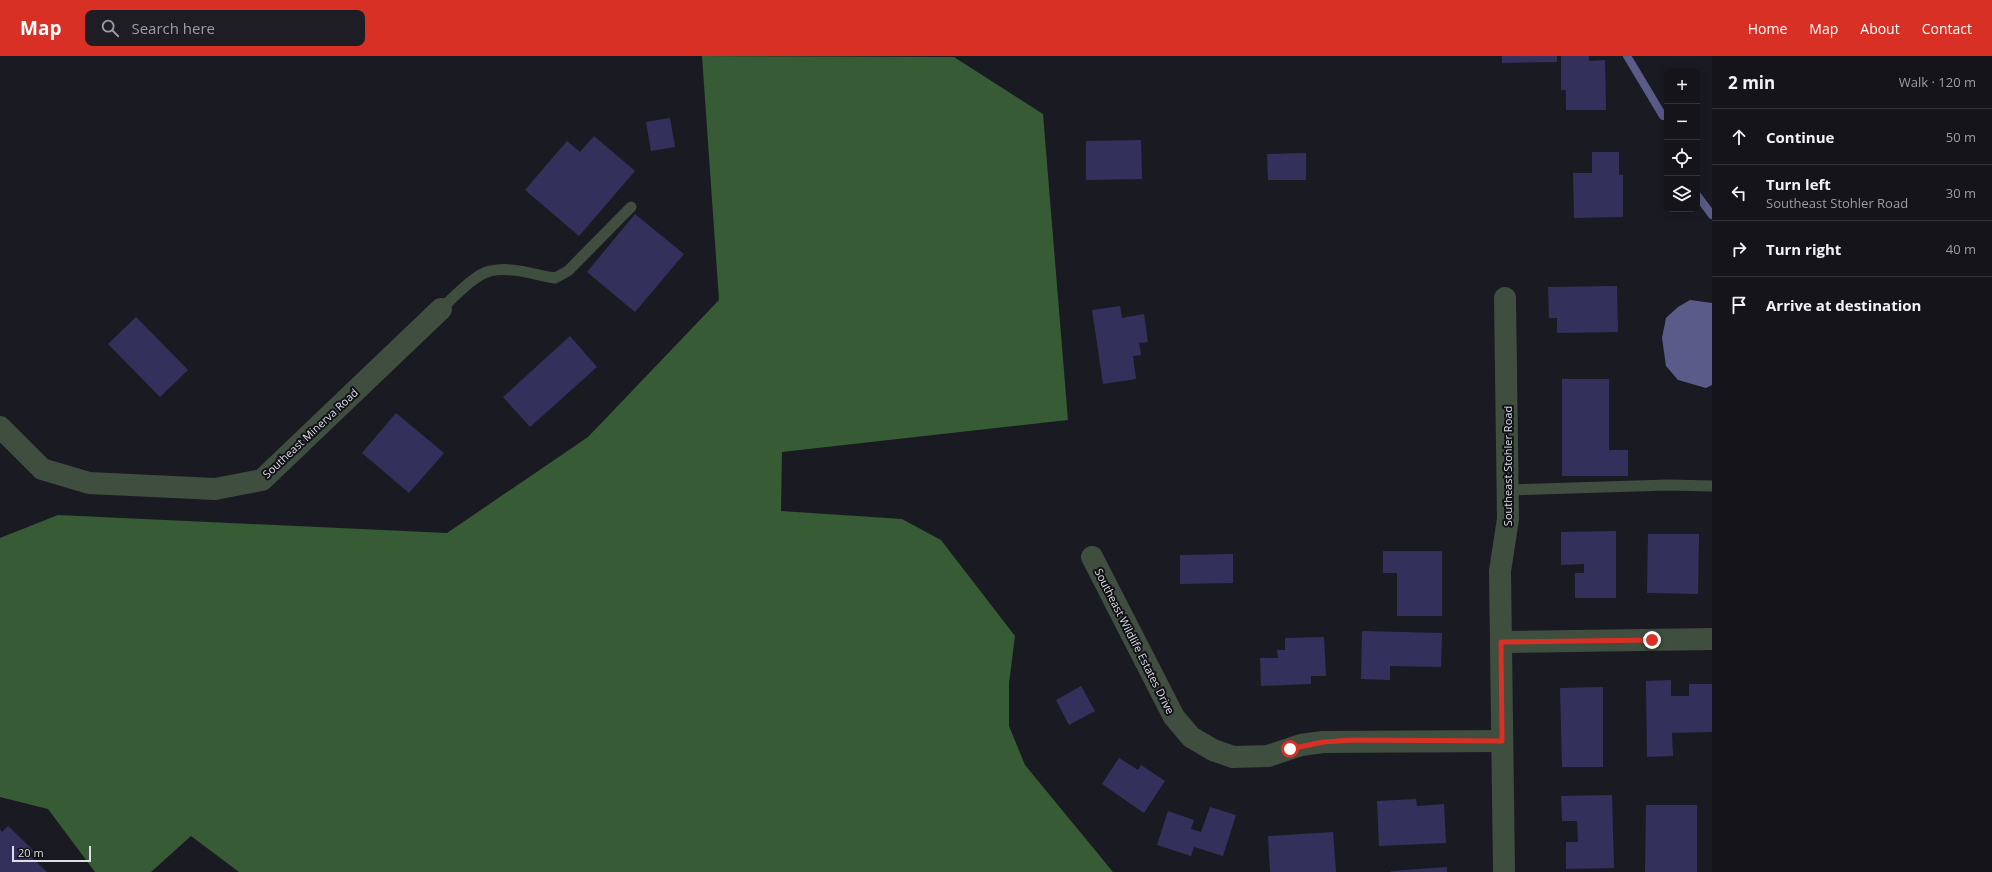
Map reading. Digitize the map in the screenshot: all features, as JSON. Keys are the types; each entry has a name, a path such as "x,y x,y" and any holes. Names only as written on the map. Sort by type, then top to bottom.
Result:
{"street":[{"name":"Southeast Stohler Road","path":"1504,872 1500,571 1508,519 1505,298"},
{"name":"Southeast Minerva Road","path":"0,427 42,469 89,483 215,489 262,480 441,309"},
{"name":"Southeast Wildlife Estates Drive","path":"1092,557 1174,717 1191,737 1213,750 1233,757 1268,756 1301,745 1323,742 1502,741"},
{"path":"1501,642 1712,639"}],"lane":[{"path":"441,309 468,283 490,271 514,270 555,278 568,271 630,207"},
{"path":"1508,490 1668,485 1712,486"}],"green space":[{"path":"702,56 954,57 1043,114 1068,420 782,452 781,511 902,519 941,540 1015,636 1009,683 1009,726 1025,765 1113,872 239,872 191,836 151,872 95,872 48,809 0,797 0,538 58,515 447,533 588,437 719,300"}],"water":[{"path":"1690,300 1712,303 1712,385 1706,388 1678,380 1666,366 1662,338 1666,318 1678,307"}],"building":[{"path":"1502,56 1557,56 1557,62 1502,63"},
{"path":"1561,56 1589,56 1589,61 1605,60 1606,110 1566,110 1566,90 1561,90"},
{"path":"670,118 675,147 651,151 646,122"},
{"path":"594,136 635,171 579,236 525,190 567,141 580,152"},
{"path":"1141,140 1142,179 1086,180 1086,141"},
{"path":"1592,152 1619,152 1619,175 1623,175 1623,217 1574,218 1573,173 1592,173"},
{"path":"1306,153 1306,180 1268,180 1267,154"},
{"path":"635,214 684,254 635,312 587,272"},
{"path":"1617,286 1618,332 1557,333 1557,318 1549,318 1548,287"},
{"path":"1120,306 1122,318 1144,314 1148,342 1139,343 1141,355 1133,356 1136,379 1103,384 1092,310"},
{"path":"136,317 188,370 160,397 108,344"},
{"path":"570,336 597,367 530,427 503,397"},
{"path":"1562,379 1609,379 1609,450 1628,450 1628,476 1562,476"},
{"path":"396,413 444,453 409,493 362,453"},
{"path":"1616,531 1616,598 1575,598 1575,573 1584,573 1584,564 1561,565 1561,532"},
{"path":"1648,534 1699,534 1698,594 1647,593"},
{"path":"1383,551 1442,551 1442,616 1397,616 1397,573 1383,573"},
{"path":"1233,554 1233,583 1180,584 1180,555"},
{"path":"1362,631 1442,633 1441,667 1390,666 1390,680 1361,679"},
{"path":"1324,637 1326,676 1311,676 1311,684 1261,686 1260,658 1278,658 1277,650 1285,650 1285,638"},
{"path":"1671,680 1671,696 1689,696 1689,684 1712,684 1712,732 1672,733 1673,756 1647,757 1646,681"},
{"path":"1081,686 1095,711 1069,725 1056,700"},
{"path":"1603,687 1603,767 1562,767 1560,688"},
{"path":"1119,758 1138,770 1141,765 1165,781 1144,813 1102,784"},
{"path":"1612,795 1614,868 1566,869 1566,842 1578,842 1577,821 1562,821 1561,796"},
{"path":"1416,799 1417,806 1444,804 1446,843 1379,846 1377,801"},
{"path":"1646,805 1697,805 1697,872 1645,872"},
{"path":"1210,807 1236,815 1223,856 1194,847 1191,856 1157,845 1168,811 1194,820 1191,829 1201,832"},
{"path":"8,826 34,851 29,855 47,872 0,872 0,829 2,832"},
{"path":"1333,832 1336,872 1270,872 1268,836"},
{"path":"1447,867 1447,872 1391,872 1391,871"}],"waterway":[{"path":"1627,56 1663,116"},
{"path":"1700,199 1712,215"}],"route":[{"path":"1290,749 1301,745 1353,740 1502,741 1501,642 1652,640"}]}
